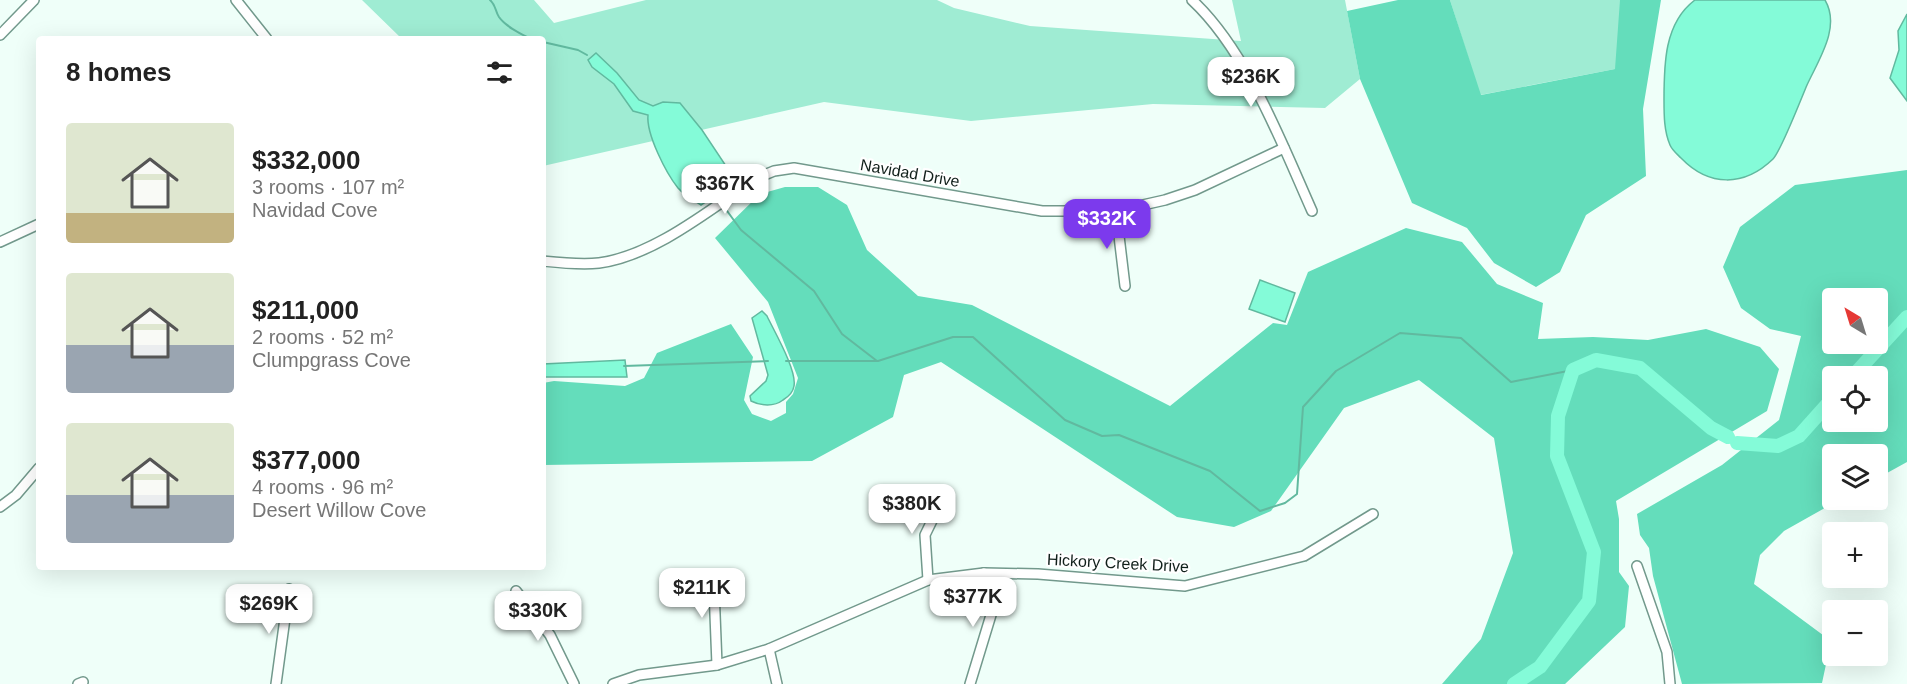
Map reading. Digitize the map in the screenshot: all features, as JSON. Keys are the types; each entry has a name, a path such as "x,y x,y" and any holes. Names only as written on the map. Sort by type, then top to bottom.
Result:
{"street":[{"path":"0,35 34,0"},
{"path":"236,0 265,36"},
{"path":"1192,0 1221,33 1263,102 1312,211"},
{"name":"Navidad Drive","path":"546,261 578,264 611,261 662,240 757,178 774,171 794,168 1042,211 1116,211 1165,200 1195,190 1284,148"},
{"path":"1116,211 1125,286"},
{"path":"0,242 36,225"},
{"path":"0,507 16,495 36,472"},
{"path":"928,580 925,535 943,498"},
{"name":"Hickory Creek Drive","path":"613,684 639,675 717,665 769,649 928,580 984,573 1038,574 1185,586 1304,556 1373,513"},
{"path":"1637,566 1667,652 1670,684"},
{"path":"970,684 991,615 984,573"},
{"path":"717,665 714,589 719,583"},
{"path":"276,684 289,589"},
{"path":"516,591 550,635 574,684"},
{"path":"769,649 777,684"}],"shaded area":[{"path":"362,0 534,0 554,23 646,0 937,0 954,8 1030,26 1241,41 1232,0 1345,0 1360,79 1325,108 1153,104 971,121 824,102 546,165 546,36 399,36"},
{"path":"1398,0 1450,0 1481,95 1615,69 1620,0 1661,0 1643,109 1646,176 1586,215 1560,272 1536,287 1494,263 1467,228 1412,203 1360,79 1347,11"},
{"path":"1450,0 1660,0 1615,69 1480,95"},
{"path":"1695,0 1825,0 1829,10 1830,32 1777,154 1762,168 1739,179 1715,178 1692,168 1672,149 1667,134 1664,117 1664,87 1668,46 1677,20"},
{"path":"1907,14 1907,101 1890,78 1899,50 1898,31"},
{"path":"596,53 617,73 639,100 653,106 663,102 680,103 702,130 736,181 701,205 680,191 658,153 650,132 648,115 633,111 614,84 592,67 588,60"},
{"path":"1907,170 1907,462 1888,472 1888,444 1822,444 1822,510 1784,531 1760,555 1754,584 1822,634 1822,666 1826,666 1822,683 1682,684 1653,576 1649,548 1640,535 1637,514 1722,465 1779,420 1801,336 1770,329 1741,308 1723,267 1740,227 1795,185"},
{"path":"785,187 818,187 847,205 867,250 918,296 972,305 1170,406 1273,323 1287,325 1308,272 1406,228 1462,242 1497,284 1543,303 1538,339 1593,337 1648,340 1706,329 1760,347 1779,369 1767,411 1616,501 1619,519 1619,572 1629,586 1625,627 1565,684 1442,684 1481,639 1513,553 1494,438 1419,380 1344,408 1271,511 1234,527 1177,517 941,362 904,375 893,417 812,461 546,465 546,382 554,381 625,386 644,378 657,353 731,324 753,357 744,400 752,414 771,421 786,413 786,402 793,394 798,378 768,302 715,238 760,194"},
{"path":"1260,280 1295,293 1285,322 1249,309"},
{"path":"762,311 767,316 784,351 794,379 793,388 787,398 772,405 755,403 751,401 750,396 766,381 768,375 752,318"},
{"path":"625,360 627,377 546,377 546,364"}],"waterway":[{"path":"490,0 502,21 525,36"},
{"path":"546,43 578,50 587,55"},
{"path":"722,204 741,230 814,291 842,334 877,361"},
{"path":"1862,366 1907,317"},
{"path":"786,361 878,361 953,337 973,337 1065,420 1102,436 1119,435 1210,471 1260,511 1285,503 1297,494 1303,407 1336,371 1400,333 1461,338 1511,382 1573,370"},
{"path":"1514,684 1540,667 1589,601 1594,552 1557,456 1558,416 1573,370 1596,360 1640,368 1711,428 1728,437"},
{"path":"624,366 768,361"},
{"path":"1737,443 1778,446 1799,436 1822,410"}]}
